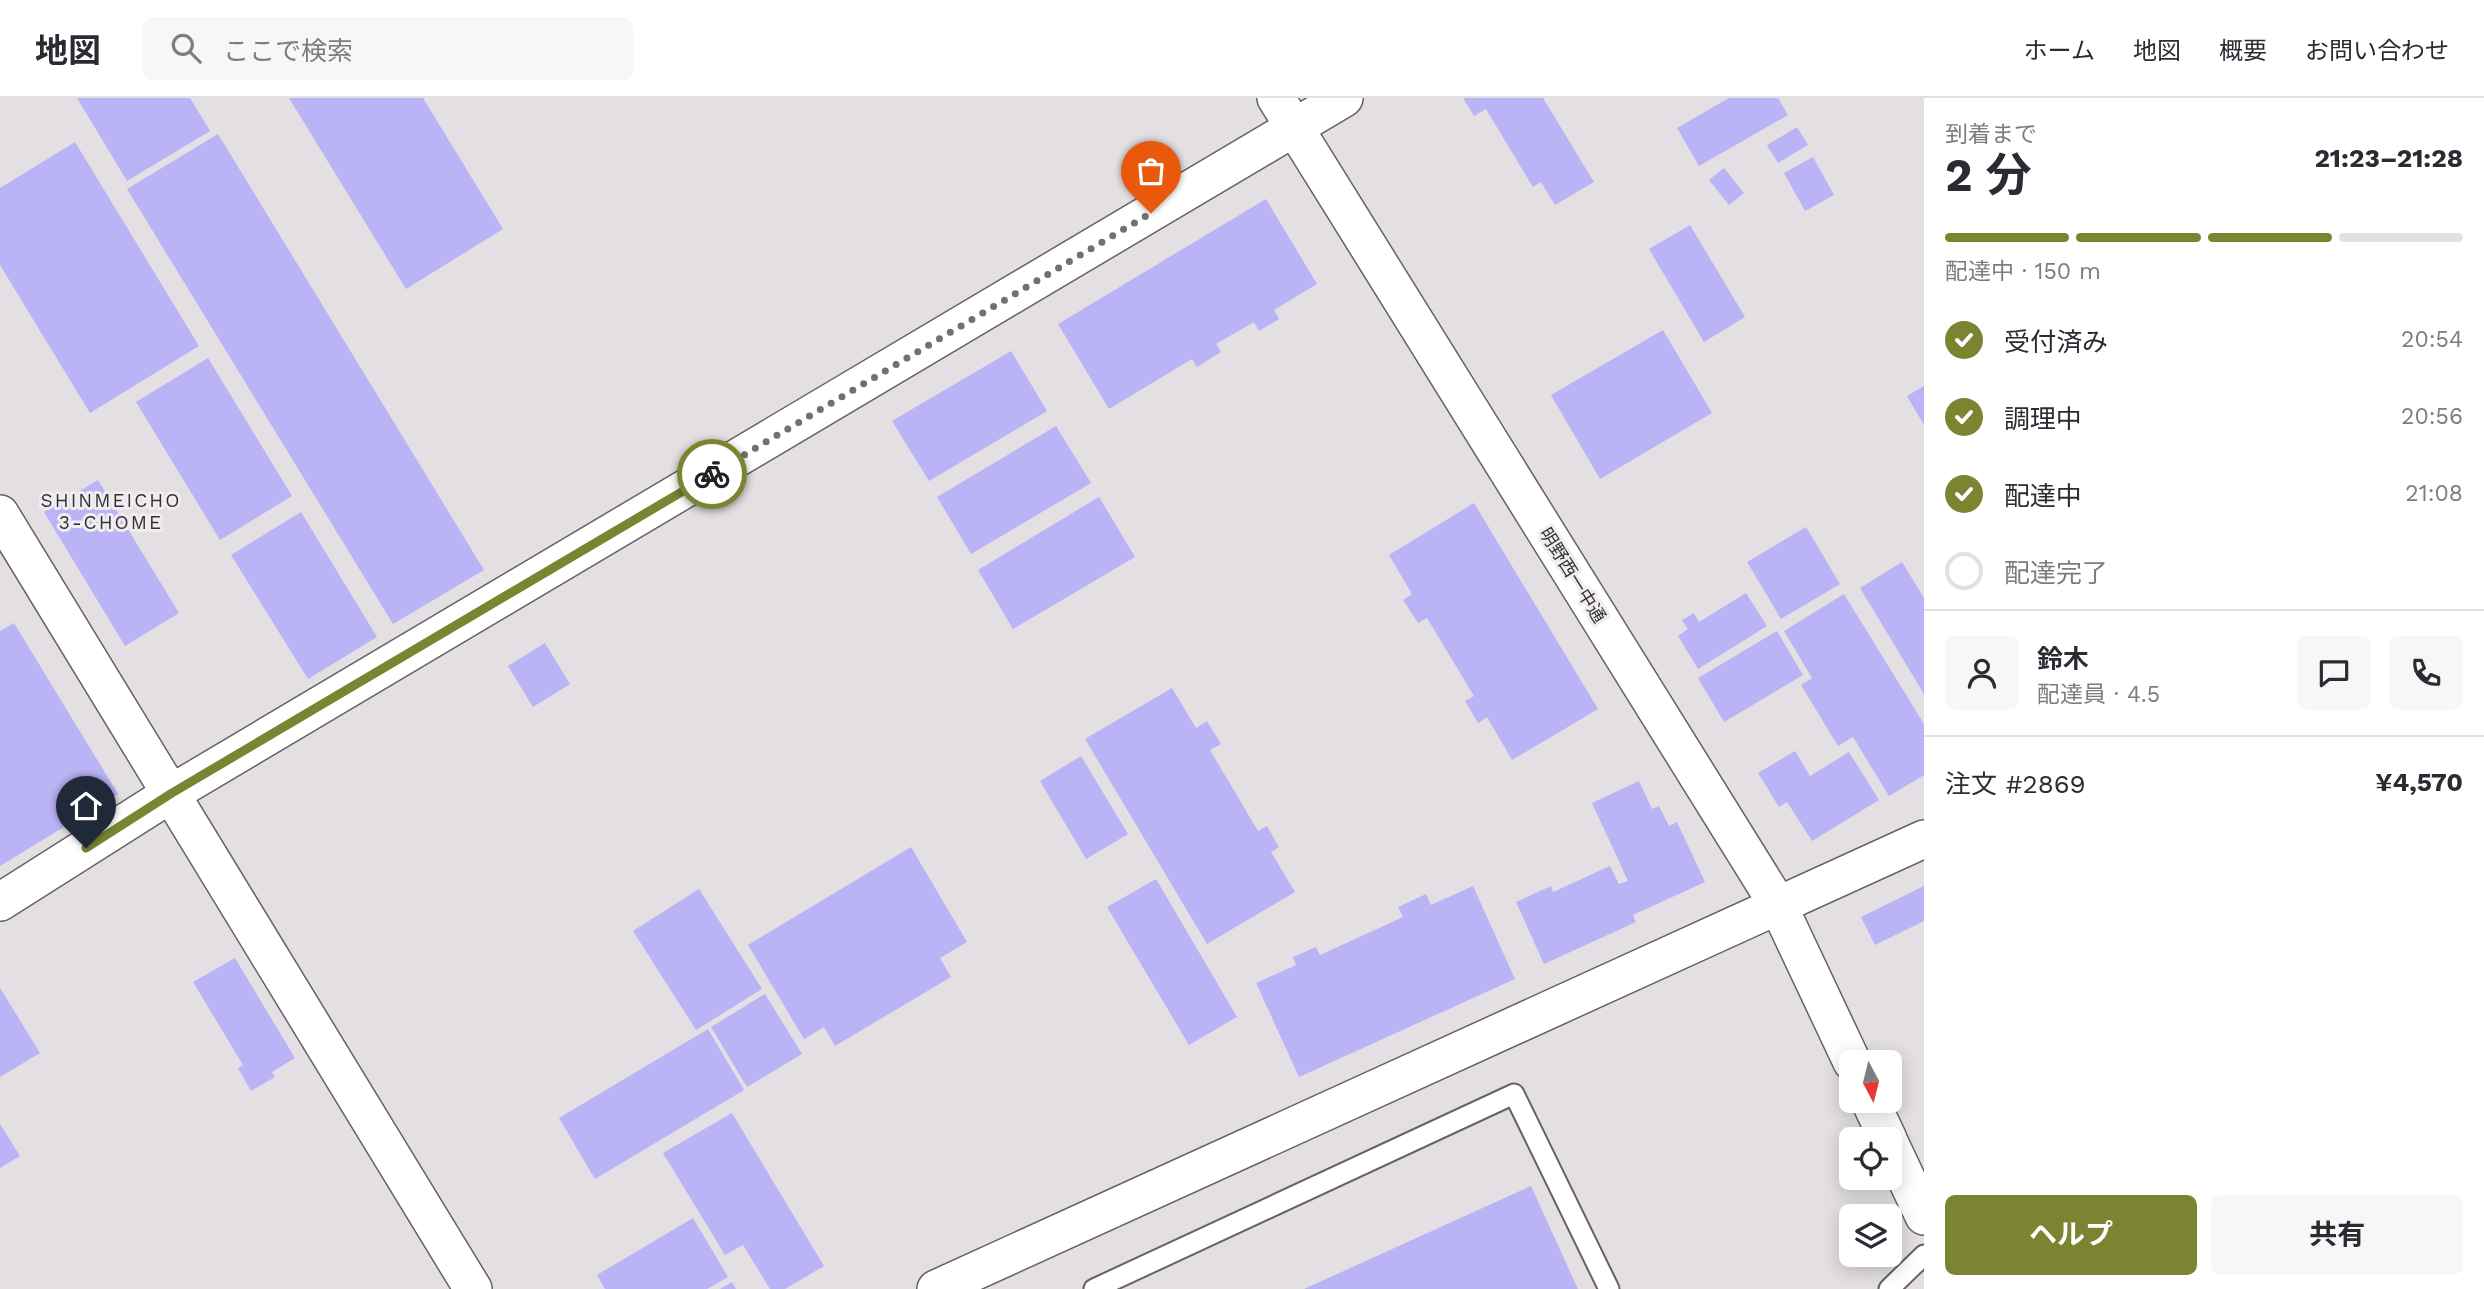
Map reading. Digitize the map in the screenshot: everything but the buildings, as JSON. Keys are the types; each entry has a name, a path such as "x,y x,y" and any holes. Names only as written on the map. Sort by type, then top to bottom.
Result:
{"street":[{"path":"0,902 172,793 1285,113 1344,98"},
{"name":"明野西一中通","path":"1285,113 1778,905 1846,1050"},
{"path":"0,514 473,1289"},
{"path":"936,1289 1924,839"},
{"path":"1902,1169 1924,1216"}],"lane":[{"path":"1094,1289 1514,1094 1609,1289"},
{"path":"1889,1289 1924,1255"}],"way so far":[{"path":"712,474 1151,213"}],"district":[{"name":"SHINMEICHO 3-CHOME","path":"111,511"}],"route":[{"path":"86,848 172,793 712,474"}]}
